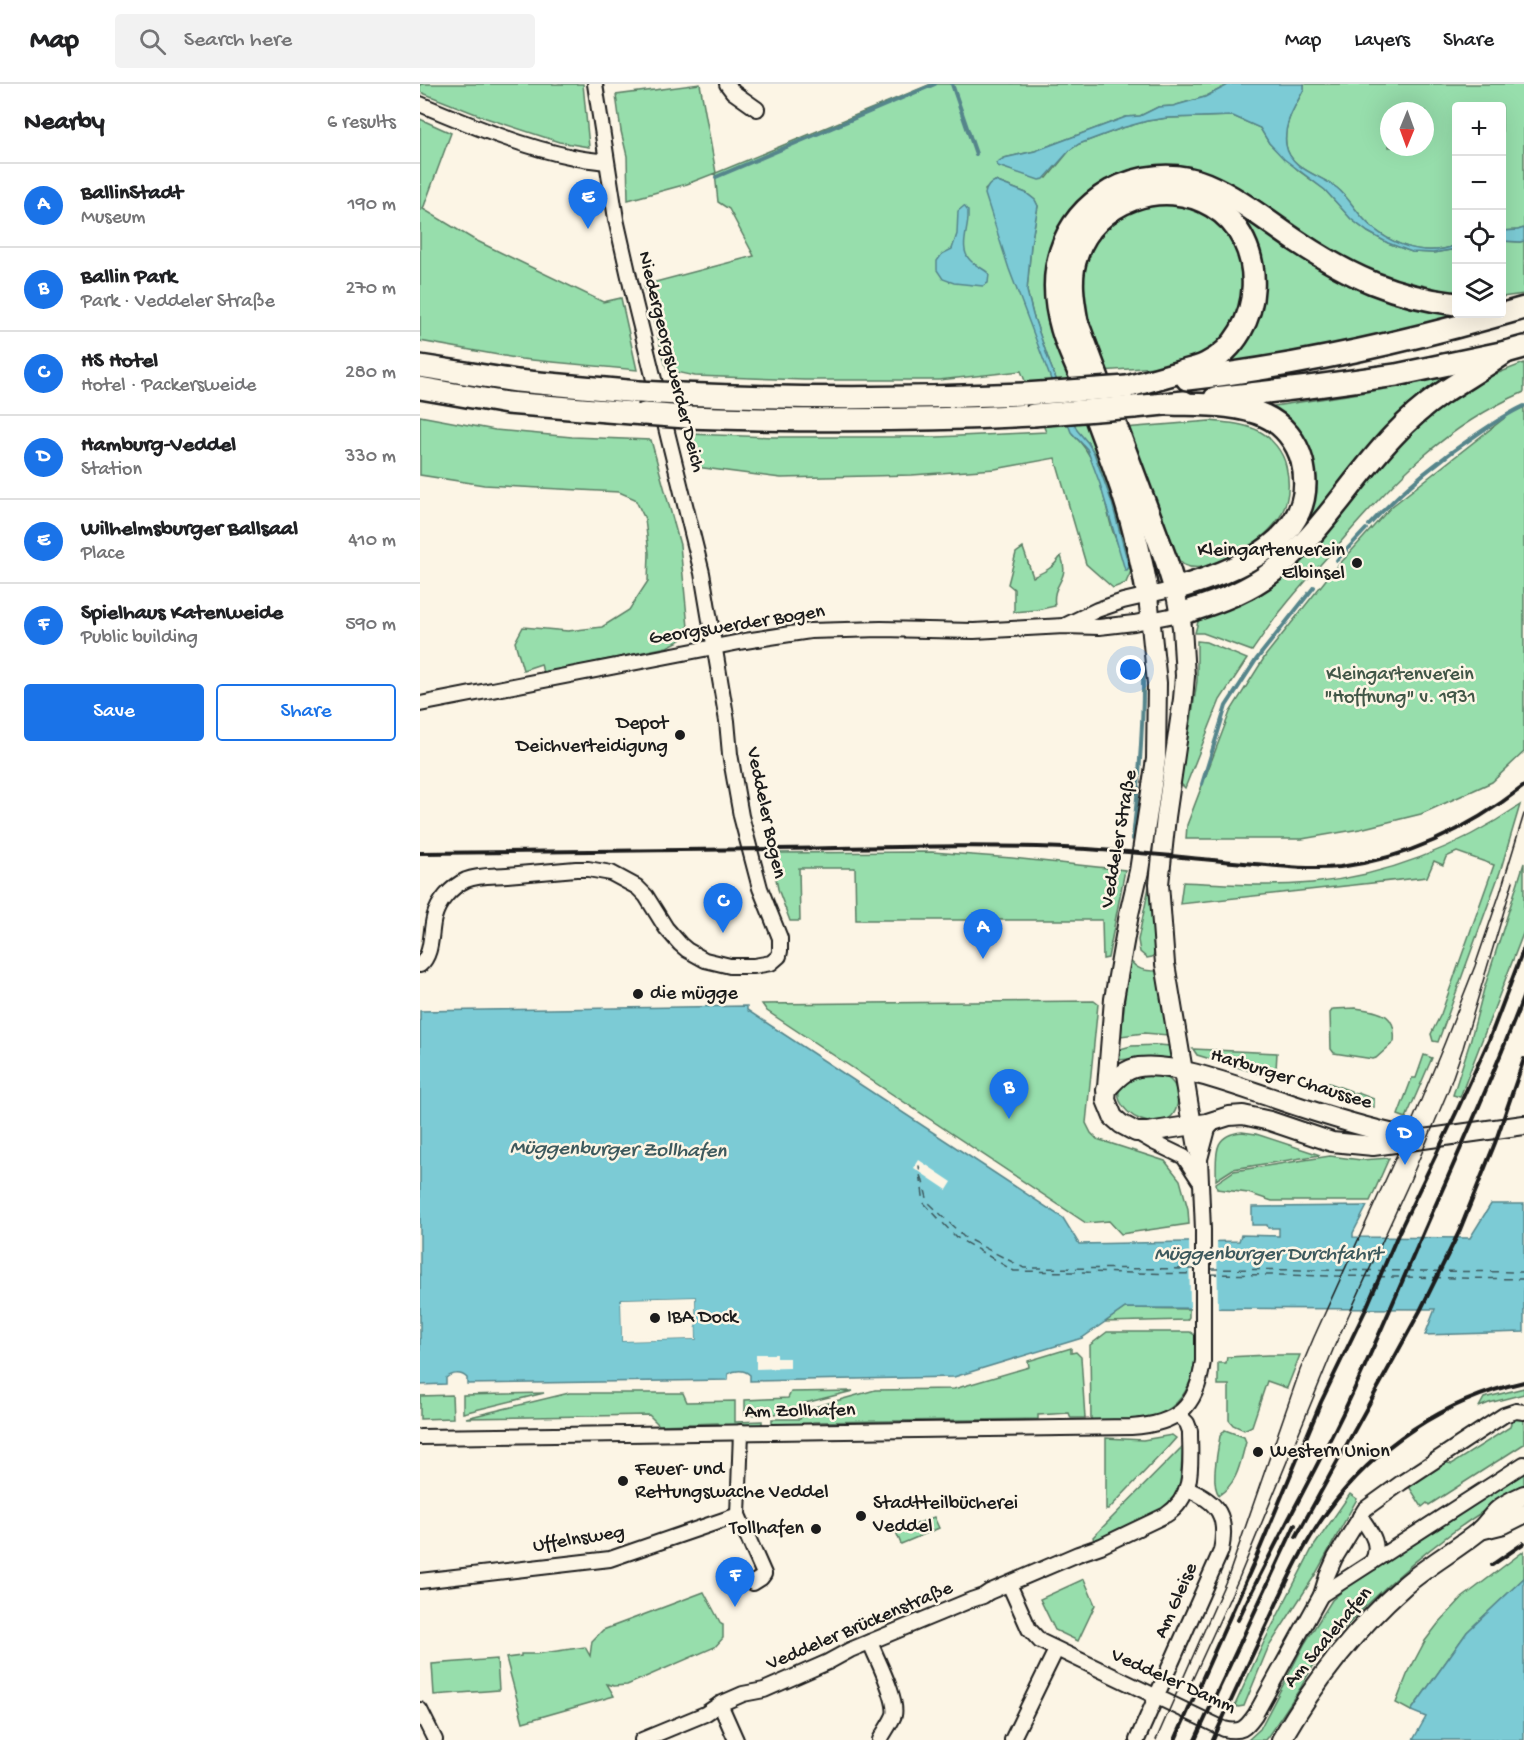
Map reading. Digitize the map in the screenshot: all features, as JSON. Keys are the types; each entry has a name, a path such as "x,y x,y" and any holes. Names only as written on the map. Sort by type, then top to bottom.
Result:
{"highway":[{"path":"1148,596 1134,531 1114,466 1062,329 1056,302 1056,270 1060,252 1067,235 1086,209 1111,190 1129,182 1147,177 1168,176 1189,179 1221,192 1351,274 1410,296 1452,303"},
{"path":"1127,387 1205,365 1233,343 1250,310 1254,291 1253,272 1249,252 1243,239 1225,216 1213,206 1185,195 1168,194 1136,198 1120,203 1097,221 1088,232 1076,257 1073,273 1073,304 1077,322 1175,589 1243,565 1275,542 1290,526 1299,509 1304,477 1296,446 1284,430 1267,417 1229,407 1170,404"},
{"path":"1506,306 1524,308"},
{"path":"420,366 517,381 638,392 858,398 954,397 1127,387 1230,374 1300,363 1423,336 1524,308"},
{"path":"420,388 507,403 686,417 792,421 933,419 1033,415 1170,404 1357,381 1515,350"},
{"path":"1180,614 1238,593 1264,578 1292,554 1329,515 1393,436 1417,413 1442,393 1515,350"}],"main road":[{"name":"Veddeler Straße","path":"1175,589 1185,664 1183,699 1159,884 1165,964 1192,1125"},
{"name":"Veddeler Straße","path":"1136,1132 1113,1117 1108,1108 1106,1090 1114,999 1139,871 1156,759 1157,683 1148,596"},
{"path":"1106,1090 1125,1072 1139,1067 1182,1071"},
{"name":"Harburger Chaussee","path":"1182,1071 1346,1122 1422,1139"},
{"name":"Harburger Chaussee","path":"1192,1125 1229,1116 1244,1115 1270,1121 1318,1138 1358,1145 1383,1145 1524,1125"},
{"path":"1136,1132 1192,1125"},
{"name":"Am Saalehafen","path":"1281,1740 1314,1688 1357,1633 1405,1586 1480,1530 1498,1510 1524,1495"},
{"name":"Am Saalehafen","path":"1480,1530 1504,1524 1524,1514"}],"street":[{"name":"Niedergeorgswerder Deich","path":"595,84 616,219 702,573 714,647"},
{"path":"727,84 733,92 757,109"},
{"path":"420,104 541,149 573,158 606,162"},
{"name":"Georgswerder Bogen","path":"1064,626 1097,610 1123,601 1175,589"},
{"name":"Georgswerder Bogen","path":"420,704 776,636 828,630 975,631 1064,626 1099,627 1180,614"},
{"name":"Veddeler Bogen","path":"420,965 427,956 438,905 448,893 465,881 482,877 582,868 610,873 637,887 646,896 672,935 687,950 697,956 717,963 740,967 771,963 775,960 780,951 780,938 760,888 741,816 714,647"},
{"path":"1200,1159 1208,1129 1215,1121"},
{"name":"Veddeler Straße","path":"1178,1414 1189,1402 1201,1378 1203,1361 1200,1159 1192,1125"},
{"path":"1136,1132 1184,1157 1189,1161 1201,1183"},
{"name":"Veddeler Damm","path":"1009,1584 1029,1629 1040,1641 1224,1729 1234,1731 1244,1729 1255,1715 1321,1595 1335,1557 1360,1515 1374,1501 1504,1415 1516,1411 1524,1412"},
{"path":"1178,1414 1190,1431 1190,1477 1187,1489"},
{"name":"Am Zollhafen","path":"420,1437 1131,1427 1153,1425 1178,1414"},
{"path":"741,1432 738,1515 763,1572 761,1578 753,1583"},
{"name":"Veddeler Damm","path":"1321,1595 1524,1464"},
{"name":"Veddeler Brückenstraße","path":"642,1740 705,1714 720,1704 743,1694 764,1689 828,1662 850,1650 1092,1550 1166,1515 1177,1506 1187,1489"},
{"name":"Am Gleise","path":"1137,1740 1221,1551 1224,1536 1221,1514 1218,1509 1203,1497 1187,1489"},
{"name":"Uffelnsweg","path":"420,1581 610,1559 738,1515"},
{"path":"1360,1515 1375,1539 1376,1551 1372,1562"},
{"path":"870,1642 892,1694 894,1709 893,1716 880,1740"},
{"path":"1012,1740 1056,1650"},
{"path":"720,1704 736,1740"},
{"path":"420,1710 435,1740"}],"green space":[{"path":"420,84 583,84 589,147 559,142 486,118 420,92"},
{"path":"700,84 716,173 931,84 1230,84 1205,97 1173,106 1158,107 1140,116 1126,117 1035,151 1004,158 1047,178 1070,150 1079,144 1122,128 1167,118 1233,116 1260,128 1269,143 1299,171 1325,190 1351,219 1368,232 1412,252 1433,253 1452,250 1452,295 1417,290 1359,267 1238,188 1190,167 1167,165 1140,168 1114,176 1090,190 1071,209 1055,236 1049,251 1044,283 1051,330 1070,374 1103,465 1129,551 1131,571 1126,583 1113,588 1086,564 1055,458 995,469 912,475 781,478 696,467 688,434 773,437 937,437 1046,432 1021,371 939,380 804,380 695,376 667,370 644,285 754,256 729,209 718,202 715,173 687,184 628,200 627,156 616,95","holes":["995,181 1026,193 1035,200 1038,206 1031,244 1027,291 1033,315 1077,431 1094,453 1112,503 1129,567 1114,534 1099,478 1089,454 1073,435 985,190"]},
{"path":"1304,84 1524,84 1524,228 1506,231 1506,102 1452,102 1452,246 1430,250 1405,246 1381,234 1370,226 1337,188 1299,166 1293,160 1286,145 1286,130 1290,116 1304,89"},
{"path":"420,119 451,133 423,209 473,239 603,302 621,298 637,370 521,359 420,341"},
{"path":"1168,200 1209,212 1238,242 1247,290 1228,339 1184,365 1101,371 1084,320 1082,258 1113,216"},
{"path":"1231,209 1452,312 1453,318 1355,342 1227,366 1225,362 1258,313"},
{"path":"1506,241 1524,241 1524,294 1506,296"},
{"path":"1524,363 1524,392 1469,422 1422,457 1400,477 1297,591 1252,651 1203,633 1195,633 1200,614 1267,585 1410,430 1459,392 1483,379"},
{"path":"1460,374 1305,531 1302,527 1314,491 1271,409 1274,406 1373,391"},
{"name":"Kleingartenverein \"Hoffnung\" v. 1931","path":"1524,407 1524,752 1492,782 1421,814 1360,829 1302,839 1186,839 1187,825 1230,712 1266,655 1328,577 1391,507 1511,413"},
{"path":"420,416 495,430 572,437 651,440 680,545 688,627 681,640 667,647 543,673 541,664 523,670 515,642 523,627 568,631 602,627 629,610 648,581 649,553 645,519 635,499 619,492 484,485 420,475"},
{"path":"1210,421 1247,426 1268,437 1285,461 1288,491 1281,515 1264,535 1252,545 1224,561 1196,568 1184,565 1174,555 1124,428"},
{"path":"1023,548 1033,577 1049,569 1061,556 1064,571 1056,591 1055,606 1014,612 1014,589 1008,584 1016,553"},
{"path":"1197,641 1206,642 1247,659 1220,700 1185,788 1179,782 1197,681"},
{"path":"1520,805 1500,872 1438,1042 1433,1041 1431,1034 1441,1014 1494,865 1457,852 1446,857 1443,865 1434,861 1427,877 1180,904 1183,882 1296,884 1367,874 1447,846 1497,820"},
{"path":"932,852 1125,870 1108,958 1103,959 1102,920 856,920 855,868 799,868 800,921 790,921 778,889 771,853"},
{"path":"1150,861 1154,861 1152,913 1155,953 1152,957 1147,958 1140,952 1138,940 1150,882 1148,871"},
{"path":"1524,863 1524,931 1460,1097 1453,1095 1484,989"},
{"path":"1129,959 1141,969 1157,971 1168,1035 1144,1033 1121,1036"},
{"path":"1094,1001 1098,1004 1086,1123 1097,1139 1165,1161 1180,1180 1188,1209 1189,1224 1121,1234 1109,1221 1086,1223 767,1011 762,1004"},
{"path":"1356,1008 1385,1015 1393,1025 1394,1042 1376,1058 1334,1053 1331,1049 1330,1013 1333,1009"},
{"path":"1131,1046 1170,1046 1172,1063 1146,1058 1119,1060 1120,1049"},
{"path":"1193,1049 1277,1053 1276,1070 1267,1076 1197,1055"},
{"path":"1424,1055 1432,1058 1406,1118 1398,1115 1412,1078 1416,1078"},
{"path":"1137,1073 1165,1077 1174,1085 1178,1097 1176,1110 1168,1119 1162,1122 1148,1122 1134,1116 1123,1107 1119,1098 1119,1088"},
{"path":"1329,1083 1351,1091 1351,1093 1374,1099 1374,1107 1316,1087"},
{"path":"1242,1132 1256,1134 1320,1155 1233,1169 1216,1180 1216,1155 1220,1142 1225,1137"},
{"path":"1330,1156 1361,1160 1389,1158 1370,1201 1272,1201 1248,1193 1217,1189 1216,1183 1234,1171"},
{"path":"1125,1308 1189,1309 1189,1317 1187,1320 1105,1322"},
{"path":"1107,1332 1190,1332 1196,1336 1194,1369 1183,1396 1174,1406 1162,1414 1147,1419 1091,1422 1090,1345"},
{"path":"1071,1348 1071,1353 1076,1352 1081,1357 1085,1418 1071,1418 1069,1413 1038,1415 1038,1419 813,1422 810,1425 772,1427 772,1419 800,1419 804,1410 875,1390 954,1389 1029,1367 1028,1361"},
{"path":"1300,1355 1287,1388 1267,1381 1252,1426 1244,1430 1233,1425 1229,1420 1229,1385 1218,1385 1218,1363 1226,1363 1227,1357"},
{"path":"1524,1388 1524,1394 1479,1407 1484,1398"},
{"path":"853,1391 801,1404 796,1413 745,1415 745,1400 788,1398 791,1392"},
{"path":"544,1393 463,1413 463,1395"},
{"path":"569,1393 683,1393 687,1402 735,1401 735,1422 762,1421 762,1427 721,1427 718,1423 659,1425 649,1415 466,1418"},
{"path":"452,1395 453,1418 420,1419 420,1396"},
{"path":"1512,1418 1524,1419 1524,1444 1429,1505 1427,1503 1422,1507 1408,1485 1443,1462 1452,1464 1510,1427"},
{"path":"1225,1430 1244,1437 1246,1442 1234,1478 1219,1495 1215,1483 1215,1467 1220,1436"},
{"path":"1172,1435 1176,1438 1169,1446 1106,1510 1106,1438 1143,1440"},
{"path":"1183,1446 1180,1484 1173,1499 1161,1512 1094,1541 1093,1537"},
{"path":"1524,1472 1524,1487 1468,1521 1441,1541 1414,1562 1364,1608 1320,1656 1265,1740 1248,1740 1260,1729 1305,1643 1332,1600 1353,1582"},
{"path":"1350,1494 1357,1499 1315,1575 1268,1648 1244,1706 1238,1707 1235,1705 1264,1642 1312,1549"},
{"path":"934,1517 939,1528 901,1544 896,1532"},
{"path":"1524,1551 1524,1578 1467,1632 1411,1711 1396,1703 1407,1675 1425,1641 1438,1624 1462,1598"},
{"path":"1084,1579 1095,1605 1078,1641 1055,1630 1040,1599"},
{"path":"704,1592 723,1625 723,1638 715,1647 627,1685 607,1684 614,1696 523,1722 506,1658 521,1656 521,1654 585,1647 590,1656 592,1641 603,1630"},
{"path":"497,1659 499,1690 434,1695 432,1664"}],"water":[{"path":"1230,84 1304,84 1304,89 1290,116 1286,130 1286,145 1293,160 1299,166 1337,188 1370,226 1392,241 1418,249 1443,249 1452,246 1452,250 1433,253 1412,252 1368,232 1351,219 1325,190 1284,159 1269,143 1260,128 1233,116 1167,118 1122,128 1079,144 1070,150 1044,179 1039,180 998,166 996,163 1004,158 1035,151 1126,117 1140,116 1158,107 1173,106 1205,97"},
{"path":"995,181 1026,193 1035,200 1038,206 1031,244 1027,291 1050,364 1077,430 1094,453 1112,503 1129,567 1127,570 1125,570 1100,484 1087,449 1071,432 1009,269 985,194 991,183"},
{"path":"964,206 968,211 965,251 972,262 989,274 988,283 983,286 954,283 943,279 937,270 937,261 942,254 952,249 957,234 958,211"},
{"path":"1524,228 1524,241 1506,241 1506,231"},
{"path":"747,1006 747,1010 1063,1218 1079,1244 1239,1241 1241,1235 1279,1236 1279,1228 1252,1225 1252,1207 1367,1206 1353,1237 1470,1238 1491,1204 1524,1204 1524,1332 1425,1335 1435,1309 1125,1308 1082,1338 954,1377 750,1381 750,1375 739,1371 728,1374 728,1380 467,1384 467,1378 456,1374 446,1378 446,1384 420,1385 420,1011","holes":["695,1297 696,1339 622,1341 621,1299"]},
{"path":"1524,1578 1524,1740 1413,1740 1426,1717 1411,1711 1467,1632"}],"pier":[{"path":"919,1160 952,1182 947,1190 914,1168"},
{"path":"1217,1238 1218,1312 1190,1312 1189,1239"},
{"path":"695,1297 696,1339 622,1341 621,1299","holes":["692,1300 693,1336 625,1338 624,1302"]},
{"path":"756,1354 777,1354 777,1358 790,1358 790,1368 756,1369"}],"waterway":[{"path":"716,177 935,84"},
{"path":"952,84 976,154"},
{"path":"1369,525 1407,488 1447,455 1524,406"},
{"path":"1337,560 1366,529"},
{"path":"1202,784 1226,706 1256,660 1314,587"},
{"path":"1133,839 1141,754 1143,668"}],"ferry route":[{"path":"1196,1269 1024,1268 964,1237 928,1202 919,1166 924,1203 956,1237 1014,1271 1198,1274"},
{"path":"1210,1269 1524,1272"},
{"path":"1209,1274 1524,1279"}],"tram line":[{"path":"1156,1740 1229,1574 1300,1370 1414,1117 1445,1042 1475,966 1524,814"},
{"path":"1189,1687 1239,1578 1335,1345 1448,1091 1513,881"}],"railway":[{"path":"420,853 1027,847 1109,850 1304,868 1328,868 1366,863 1438,839 1482,815 1524,786"},
{"path":"1175,1740 1253,1565 1321,1402 1489,1040 1524,948"},
{"path":"1238,1620 1332,1436 1379,1336 1480,1105 1524,995"},
{"path":"1296,1537 1420,1311 1459,1232 1495,1143 1524,1059"},
{"path":"1213,1740 1295,1564 1318,1525 1346,1488 1367,1466 1413,1429 1466,1401 1524,1382"},
{"path":"1195,1740 1295,1525"},
{"path":"1492,1565 1524,1543"}],"place":[{"name":"Wilhelmsburger Ballsaal","path":"588,229"},
{"name":"Kleingartenverein Elbinsel","path":"1357,563"},
{"name":"Depot Deichverteidigung","path":"680,735"},
{"name":"HS Hotel","path":"723,933"},
{"name":"BallinStadt","path":"983,959"},
{"name":"die mügge","path":"638,994"},
{"name":"Ballin Park","path":"1009,1119"},
{"name":"Hamburg-Veddel","path":"1405,1165"},
{"name":"IBA Dock","path":"655,1318"},
{"name":"Western Union","path":"1258,1452"},
{"name":"Feuer- und Rettungswache Veddel","path":"623,1481"},
{"name":"Stadtteilbücherei Veddel","path":"861,1516"},
{"name":"Tollhafen","path":"816,1529"},
{"name":"Spielhaus Katenweide","path":"735,1607"}],"water label":[{"name":"Müggenburger Zollhafen","path":"618,1151"},
{"name":"Müggenburger Durchfahrt","path":"1268,1255"}]}
